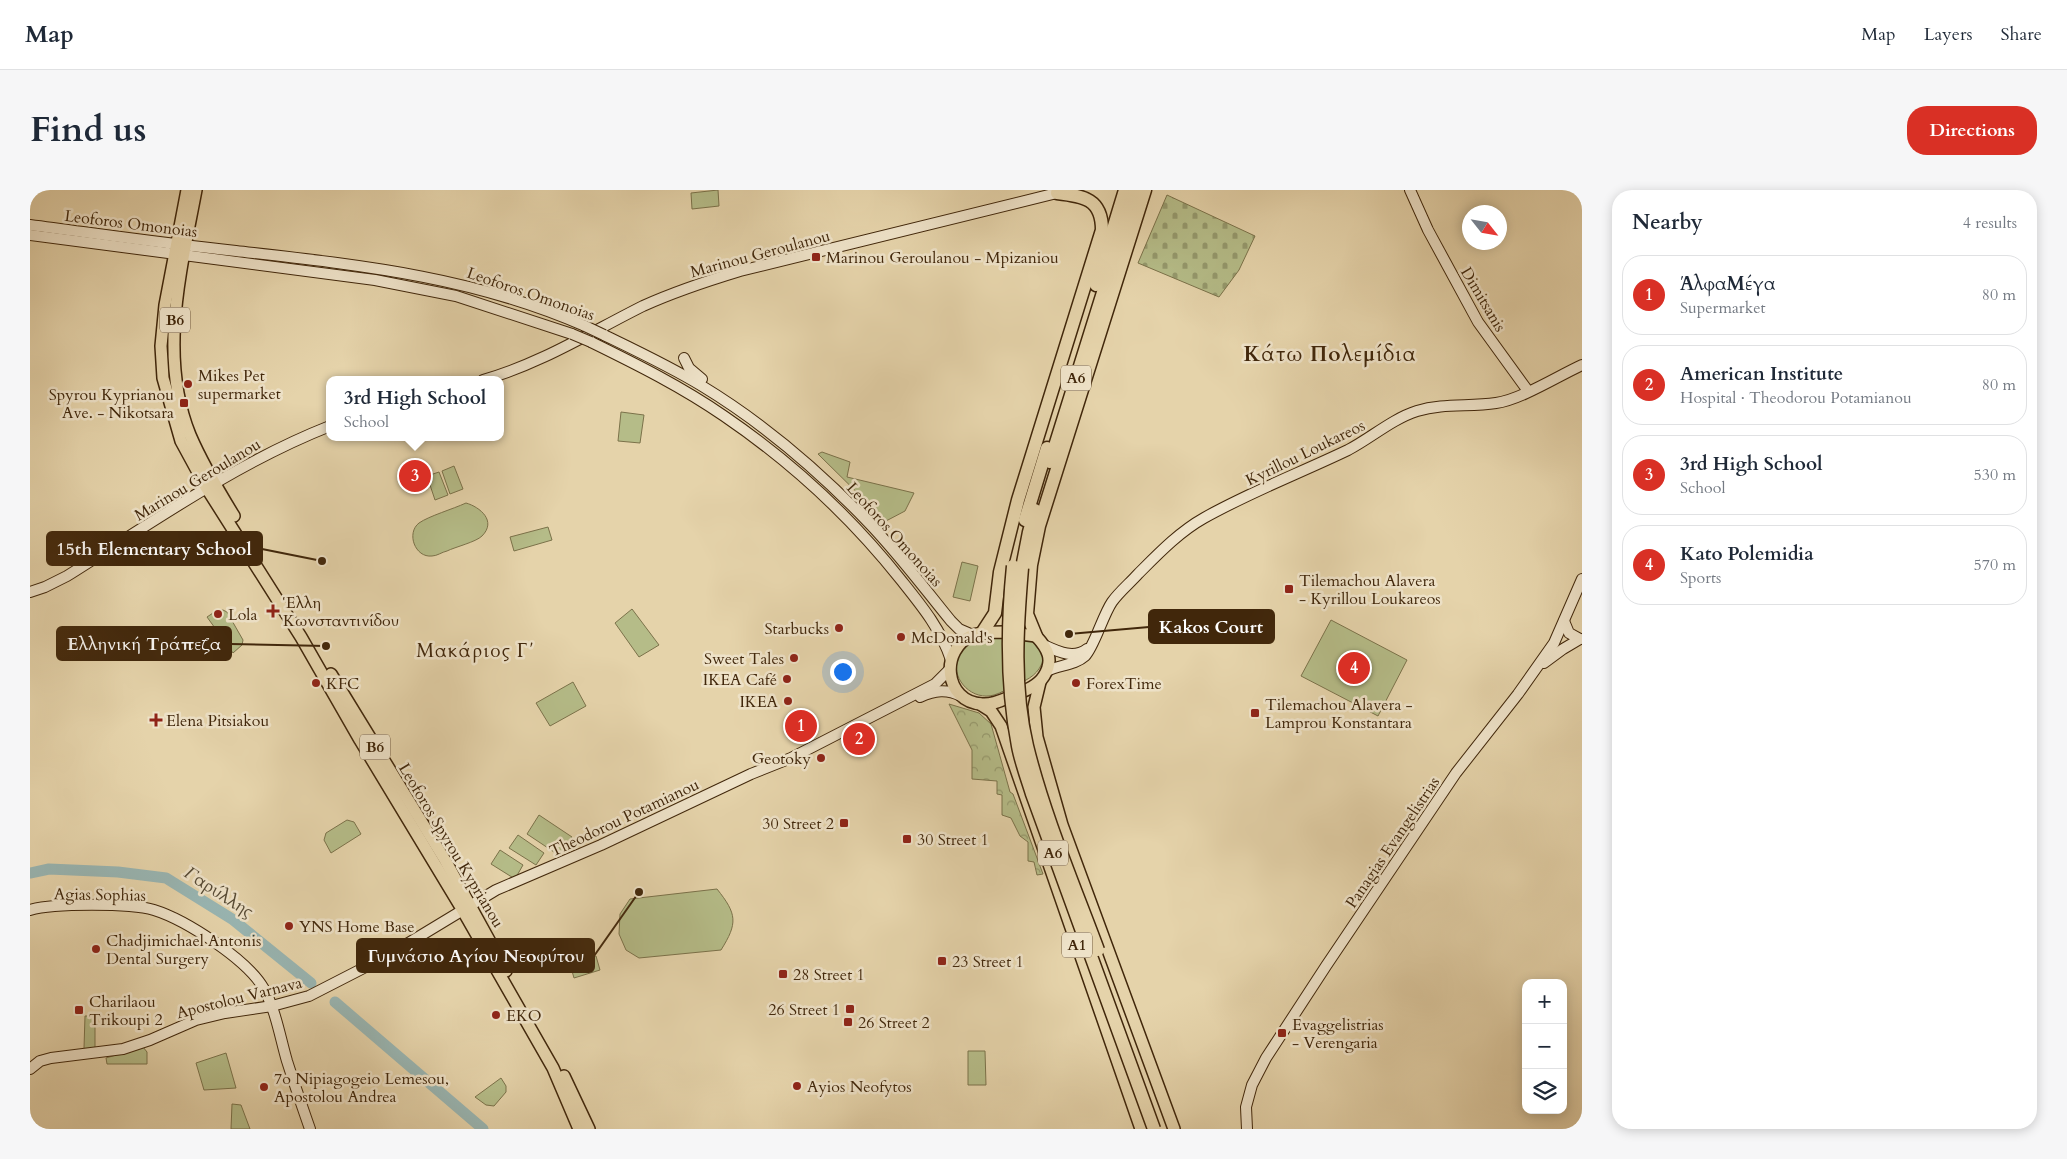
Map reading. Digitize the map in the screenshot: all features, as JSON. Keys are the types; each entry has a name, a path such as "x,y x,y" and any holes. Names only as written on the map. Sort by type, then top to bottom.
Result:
{"highway":[{"path":"1058,193 1072,190"},
{"path":"1093,262 1120,190"},
{"name":"A6","path":"1126,190 1022,529 1008,617 1008,666 1018,747 1032,794 1154,1129"},
{"name":"A6","path":"1135,190 1017,567 1018,666 1021,712 1027,744 1040,790 1163,1129"},
{"path":"1036,636 1027,614 1031,564 1039,526 1146,190"},
{"path":"978,634 995,613 1000,572 1018,500 1102,230 1102,217 1098,208 1088,200 1076,195 1058,193"}],"main road":[{"name":"Leoforos Spyrou Kyprianou","path":"180,250 187,190"},
{"name":"Leoforos Spyrou Kyprianou","path":"196,190 163,324 161,346 163,378 181,441 210,485 301,637 360,740 466,907 557,1061 589,1129"},
{"name":"Dimitsanis","path":"1410,190 1428,230 1478,322 1528,391"},
{"name":"Marinou Geroulanou","path":"493,376 544,356 644,306 698,284 740,271 1058,193"},
{"name":"Leoforos Omonoias","path":"30,225 375,280 456,296 591,342 635,364 722,415 762,443 810,484 854,526 922,606 945,641 950,665"},
{"name":"Leoforos Omonoias","path":"30,235 360,265 432,277 510,298 563,316 678,372 727,402 780,442 829,483 869,523 959,629 978,634"},
{"path":"684,358 693,373 720,393 727,402"},
{"name":"Kyrillou Loukareos","path":"1047,671 1080,660 1087,655 1112,602 1183,531 1204,518 1296,472 1348,450 1371,438 1399,419 1416,411 1436,406 1496,403 1510,400 1582,365"},
{"name":"Marinou Geroulanou","path":"30,592 67,576 210,485 259,458 326,428"},
{"name":"Panagias Evangelistrias","path":"1246,1129 1246,1107 1252,1085 1272,1049 1456,773 1554,643 1582,579"},
{"path":"1564,621 1569,633 1581,639"},
{"path":"961,696 955,689 950,665 956,648 978,634 1024,633 1036,636 1046,646 1063,653 1077,654 1085,651 1091,644"},
{"path":"1544,664 1553,649 1554,643 1581,639"},
{"path":"1518,693 1544,664 1562,649 1581,639"},
{"path":"1046,646 1050,656 1047,671"},
{"name":"Theodorou Potamianou","path":"466,907 496,890 601,845 751,774 791,758 935,684 950,665"},
{"name":"A1","path":"1047,671 1040,682 1034,707 1037,737 1062,826 1174,1129"},
{"name":"A1","path":"980,704 996,703 1027,690 1040,682"},
{"name":"Theodorou Potamianou","path":"791,758 799,757 820,748 925,695 944,691 961,696"},
{"name":"A1","path":"961,696 991,711 1001,726 1141,1129"},
{"name":"Agias Sophias","path":"30,910 88,905 152,910 173,917 238,959 263,987 272,1006 310,1129"},
{"name":"Leoforos Spyrou Kyprianou","path":"466,907 553,1068 580,1129"},
{"name":"Apostolou Varnava","path":"30,1069 40,1061 51,1058 123,1049 150,1040 196,1020 225,1013 272,1006 308,996 355,973 420,937 466,907"}],"green space":[{"path":"718,190 719,206 692,209 691,193"},
{"path":"1167,195 1255,236 1239,270 1219,297 1138,263"},
{"path":"621,412 644,415 640,443 618,441"},
{"path":"822,452 850,462 847,477 914,493 905,511 886,521 818,454"},
{"path":"454,466 463,489 450,494 442,471"},
{"path":"439,472 448,495 435,500 427,476"},
{"path":"466,503 477,508 485,515 488,525 482,536 436,555 426,556 421,553 414,544 413,533 415,527 429,518"},
{"path":"548,527 552,540 514,551 510,537"},
{"path":"962,562 978,566 970,601 953,597"},
{"path":"632,609 659,645 639,657 615,623"},
{"path":"223,610 227,612 243,640 242,645 233,653 207,617 216,611"},
{"path":"1331,620 1407,660 1378,716 1301,676"},
{"path":"1025,635 1038,643 1044,658 1037,672 1029,678 999,693 986,696 972,692 961,682 956,668 957,660 961,651 972,638"},
{"path":"573,682 586,706 550,726 536,703"},
{"path":"949,704 979,713 991,724 1010,792 1013,794 1043,874 1037,875 1034,862 1028,861 1028,842 1020,836 1011,818 1002,815 1002,795 997,794 997,781 972,779 972,750"},
{"path":"539,815 572,837 560,856 527,834"},
{"path":"347,820 354,822 361,834 331,853 324,840 326,833"},
{"path":"518,835 544,853 536,865 509,848"},
{"path":"500,850 523,865 515,879 491,864"},
{"path":"717,889 732,912 733,919 727,941 721,950 639,958 626,950 619,934 620,914 630,899"},
{"path":"596,956 600,970 574,978 570,964"},
{"path":"85,1016 95,1016 95,1050 86,1051 84,1048"},
{"path":"143,1047 147,1052 147,1064 107,1064 106,1058"},
{"path":"968,1051 985,1051 986,1085 968,1085"},
{"path":"226,1053 236,1088 204,1090 196,1063"},
{"path":"501,1078 506,1086 506,1092 494,1106 486,1105 475,1097"},
{"path":"232,1104 241,1105 250,1129 231,1129"}],"waterway":[{"name":"Γαρύλλης","path":"30,873 49,869 118,872 166,878 232,919 311,983"},
{"name":"Γαρύλλης","path":"335,1002 483,1129"}],"place":[{"name":"Marinou Geroulanou - Mpizaniou","path":"816,257"},
{"name":"Mikes Pet supermarket","path":"188,384"},
{"name":"Spyrou Kyprianou Ave. - Nikotsara","path":"184,403"},
{"name":"3rd High School","path":"415,476"},
{"name":"15th Elementary School","path":"322,561"},
{"name":"Tilemachou Alavera - Kyrillou Loukareos","path":"1289,589"},
{"name":"Έλλη Κωνσταντινίδου","path":"273,611"},
{"name":"Lola","path":"218,614"},
{"name":"Starbucks","path":"839,628"},
{"name":"Kakos Court","path":"1069,634"},
{"name":"McDonald's","path":"901,637"},
{"name":"Ελληνική Τράπεζα","path":"326,646"},
{"name":"Sweet Tales","path":"794,658"},
{"name":"Kato Polemidia","path":"1354,668"},
{"name":"IKEA Café","path":"787,679"},
{"name":"KFC","path":"316,683"},
{"name":"ForexTime","path":"1076,683"},
{"name":"IKEA","path":"788,701"},
{"name":"Tilemachou Alavera - Lamprou Konstantara","path":"1255,713"},
{"name":"Elena Pitsiakou","path":"156,720"},
{"name":"ΆλφαΜέγα","path":"801,726"},
{"name":"American Institute","path":"859,739"},
{"name":"Geotoky","path":"821,758"},
{"name":"30 Street 2","path":"844,823"},
{"name":"30 Street 1","path":"907,839"},
{"name":"Γυμνάσιο Αγίου Νεοφύτου","path":"639,892"},
{"name":"YNS Home Base","path":"289,926"},
{"name":"Chadjimichael Antonis Dental Surgery","path":"96,949"},
{"name":"23 Street 1","path":"942,961"},
{"name":"28 Street 1","path":"783,974"},
{"name":"26 Street 1","path":"850,1009"},
{"name":"Charilaou Trikoupi 2","path":"79,1010"},
{"name":"EKO","path":"496,1015"},
{"name":"26 Street 2","path":"848,1022"},
{"name":"Evaggelistrias - Verengaria","path":"1282,1033"},
{"name":"Ayios Neofytos","path":"797,1086"},
{"name":"7o Nipiagogeio Lemesou, Apostolou Andrea","path":"264,1087"}],"district":[{"name":"Κάτω Πολεμίδια","path":"1330,354"},
{"name":"Μακάριος Γ΄","path":"476,650"}]}
